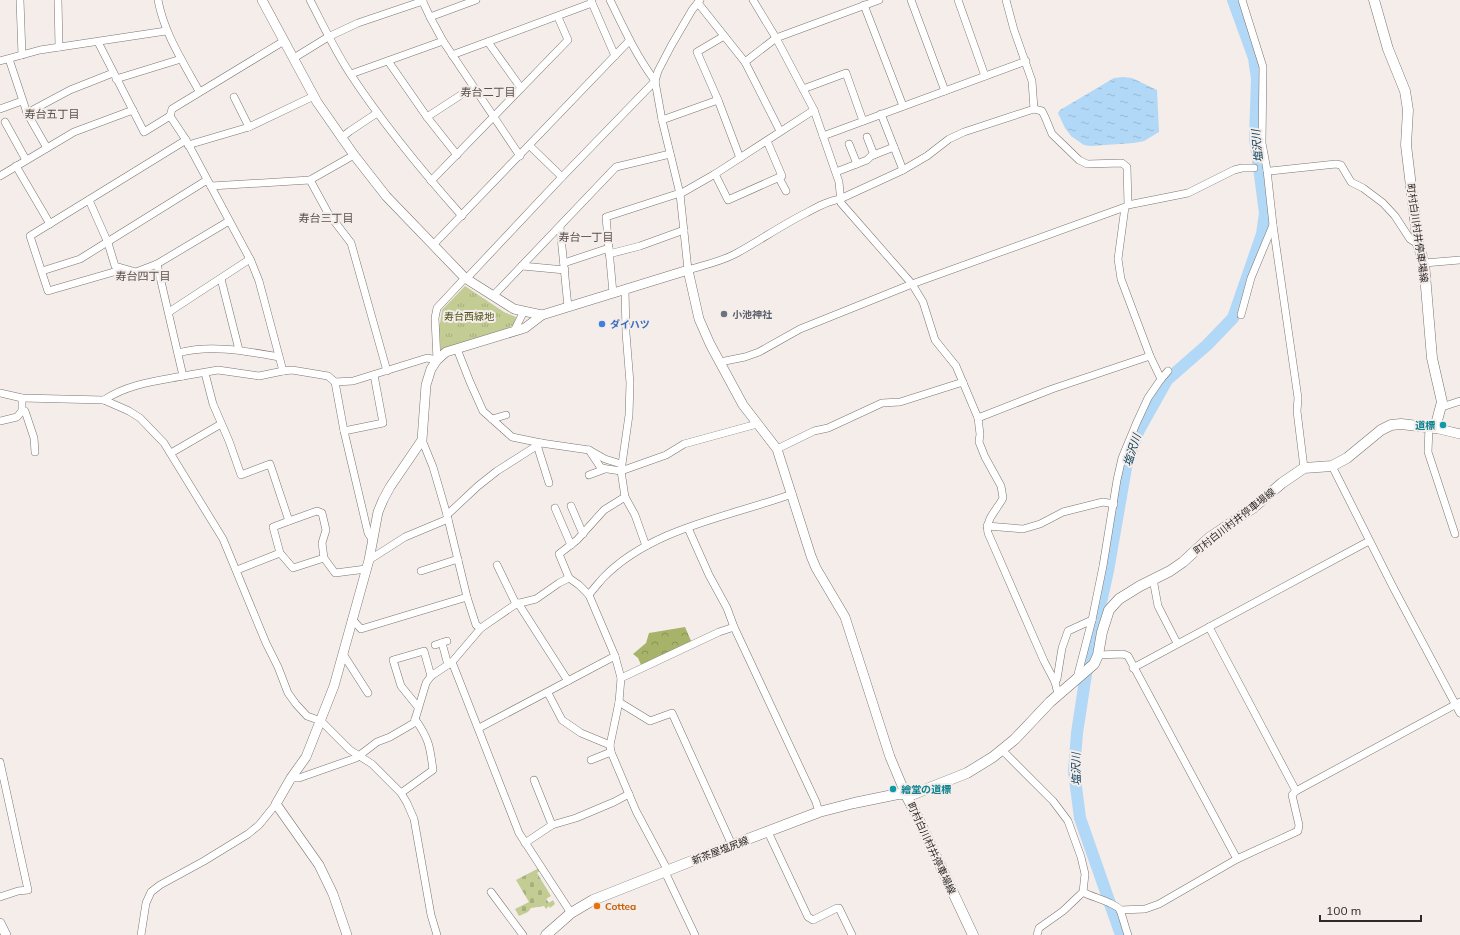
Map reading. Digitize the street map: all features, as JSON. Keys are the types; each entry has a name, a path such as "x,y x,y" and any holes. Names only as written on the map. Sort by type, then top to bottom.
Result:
{"main road":[{"name":"町村白川村井停車場線","path":"1374,0 1388,50 1405,91 1408,110 1406,145 1418,244 1424,263 1432,358 1442,402 1442,407 1432,428"},
{"path":"1304,468 1332,466 1347,458 1370,438 1386,427 1401,424 1432,428"},
{"name":"町村白川村井停車場線","path":"973,935 906,795 914,794 967,773 1002,750 1018,736 1058,694 1092,667 1098,655 1108,610 1119,599 1170,571 1183,562 1209,538 1247,513 1282,483 1304,468"},
{"name":"新茶屋塩尻線","path":"546,935 571,913 593,900 732,845 819,812 876,798 898,794 906,795"}],"street":[{"path":"20,0 22,55"},
{"path":"58,0 59,46"},
{"path":"158,0 166,31 199,91"},
{"path":"262,0 314,96 341,138 386,196 466,278 514,308 542,315"},
{"path":"311,0 328,37 350,74 377,113 399,143 462,216"},
{"path":"430,17 476,0"},
{"path":"610,0 630,42 655,81 662,120 680,194 688,270 699,319 710,344 743,405 777,449 816,568 845,616 890,758 906,795"},
{"path":"745,62 776,38 879,0"},
{"path":"911,0 945,90"},
{"path":"958,0 985,76"},
{"path":"1006,0 1014,30 1032,81 1034,109"},
{"path":"1242,0 1263,67 1262,142 1267,170 1272,225 1298,398 1297,411 1304,468"},
{"path":"294,58 328,37 358,23 422,1 443,41 520,156"},
{"path":"437,360 435,318 437,308 655,81 658,71 671,46 699,1 745,62 780,131"},
{"path":"756,1 814,110 836,172 839,182 840,199 842,203 912,284 923,302 935,340 956,366 963,382 978,418 980,434 979,442 985,457 1001,486 1003,498 991,516 987,526 988,533 1044,661 1055,682 1058,694"},
{"path":"452,55 558,17 592,2 615,56"},
{"path":"864,5 903,106"},
{"path":"431,181 568,40 558,17"},
{"path":"0,61 59,46 98,42 166,31"},
{"path":"724,36 697,52 718,100 740,158"},
{"path":"98,42 144,132 170,116 172,108 284,41"},
{"path":"350,74 443,41"},
{"path":"488,42 521,88"},
{"path":"433,245 630,42"},
{"path":"9,58 27,114 47,148"},
{"path":"27,114 70,90 115,76 181,59"},
{"path":"388,61 427,117 457,155"},
{"path":"823,136 1026,61"},
{"path":"803,89 846,73 863,120"},
{"path":"427,117 473,87"},
{"path":"124,269 48,291 30,236 187,143 249,127 314,96"},
{"path":"234,97 249,127"},
{"path":"0,109 22,100"},
{"path":"662,120 718,100"},
{"path":"480,628 476,625 467,598 448,517 433,467 422,440 426,385 431,369 437,360 446,352 525,328 542,315 713,263 734,255 792,220 823,204 832,200 840,199 903,170 927,156 949,139 964,132 1034,109 1042,111 1052,134 1079,160 1087,164 1122,163 1127,167 1128,205 1188,193 1234,170 1254,168"},
{"path":"0,176 74,132 132,110"},
{"path":"613,293 606,217 680,194 715,174 814,110"},
{"path":"0,112 2,123 26,160"},
{"path":"341,138 377,113"},
{"path":"881,114 903,170"},
{"path":"170,116 187,143 250,259 259,281 283,371"},
{"path":"867,137 874,155"},
{"path":"715,174 728,200 779,178 782,176 767,141"},
{"path":"849,144 857,164"},
{"path":"530,146 562,177"},
{"path":"836,172 867,160 874,155 894,147"},
{"path":"493,296 616,167 670,154"},
{"path":"42,271 80,259 209,183 310,180 354,155"},
{"path":"1267,170 1270,171 1336,164 1341,165 1351,182 1363,188 1383,203 1395,216 1410,239 1418,244"},
{"path":"16,166 50,224"},
{"path":"779,178 786,191"},
{"path":"310,180 328,213 351,243 386,371"},
{"path":"89,200 108,243 115,266 136,272 158,264 229,221"},
{"path":"720,362 745,357 759,352 800,329 912,284 1125,207 1118,259 1121,279 1150,356 1161,379"},
{"path":"1240,314 1251,278 1272,225"},
{"path":"560,227 568,307"},
{"path":"522,266 564,267 609,251 640,246 684,230"},
{"path":"169,312 250,259"},
{"path":"1424,263 1460,260"},
{"path":"158,264 183,376"},
{"path":"221,279 239,350"},
{"path":"625,289 626,333 630,383 629,415 621,468 625,497 635,515 646,546"},
{"path":"514,331 524,311"},
{"path":"178,353 203,349 239,350 280,357"},
{"path":"457,349 483,411 512,436 539,444 589,450 621,468"},
{"path":"978,418 1052,389 1150,356"},
{"path":"335,382 353,381 427,358 437,360"},
{"path":"104,400 115,392 140,384 218,370 259,376 292,370 328,376 335,382 344,431 368,533 372,539"},
{"path":"1078,677 1104,566 1117,480 1122,458 1148,398 1168,371"},
{"path":"205,373 213,404 229,441 241,475 270,464 289,521"},
{"path":"344,431 383,423 374,375"},
{"path":"777,449 814,431 828,428 882,403 900,402 963,382"},
{"path":"0,393 22,398 104,400 129,411 140,418 155,432 171,454 223,539 288,693 308,716 321,721 350,750 372,764 401,793 407,803 414,819 431,915 438,935"},
{"path":"0,421 17,417 22,411 22,398"},
{"path":"1442,407 1460,401"},
{"path":"22,411 25,411 34,438 35,452"},
{"path":"492,419 506,415"},
{"path":"171,454 221,424"},
{"path":"589,474 605,469 621,468 666,455 684,444 757,424"},
{"path":"1454,534 1428,452 1432,428 1460,434"},
{"path":"140,935 146,903 151,892 160,885 204,861 248,834 259,825 276,804 306,757 334,686 369,560 378,512 383,500 422,440"},
{"path":"539,444 549,483"},
{"path":"369,560 405,537 448,517 478,486 497,471 539,444"},
{"path":"589,450 601,468 605,469"},
{"path":"1332,466 1369,541 1458,703 1460,712"},
{"path":"589,595 608,573 646,546 688,528 792,494"},
{"path":"625,497 604,510 583,534 559,554 569,578 589,595 615,656 622,678 610,748 636,811 666,871 695,935"},
{"path":"987,526 1023,529 1040,524 1063,512 1103,502 1114,504"},
{"path":"571,506 583,534"},
{"path":"555,508 571,545"},
{"path":"324,558 293,568 280,553 273,527 317,511 322,513 326,530 322,543 324,558 335,573 366,569"},
{"path":"688,528 709,575 727,608 734,627 816,802 819,812"},
{"path":"1133,668 1369,541"},
{"path":"236,570 280,553"},
{"path":"420,571 458,559"},
{"path":"497,570 517,604 568,681"},
{"path":"292,778 300,778 360,755 377,742 390,737 414,723 426,683 431,676 450,664 480,628 517,604 536,599 569,578"},
{"path":"1153,579 1158,606 1177,643"},
{"path":"352,619 361,630 467,598"},
{"path":"1055,682 1057,679 1062,648 1068,631 1092,620"},
{"path":"622,678 720,632 734,627"},
{"path":"1209,627 1296,791"},
{"path":"441,643 479,728 519,833 571,913"},
{"path":"418,707 401,686 393,660 424,651 431,676"},
{"path":"343,654 364,690"},
{"path":"1098,655 1123,654 1128,656 1133,668 1237,859"},
{"path":"479,728 548,693 615,656"},
{"path":"548,693 562,720 581,733 610,748"},
{"path":"619,702 650,721 672,713 692,753 732,845"},
{"path":"1086,894 1118,908 1145,909 1159,904 1237,859 1298,831 1299,825 1292,795 1296,791 1458,703"},
{"path":"401,793 433,770 430,745 424,731 415,719"},
{"path":"592,760 610,748"},
{"path":"1002,750 1053,801 1068,821 1081,856 1085,874 1086,894"},
{"path":"0,762 28,890 18,891 0,897"},
{"path":"534,780 552,825"},
{"path":"525,843 552,825 576,818 629,794"},
{"path":"276,804 319,865 333,894 347,935"},
{"path":"768,832 808,917 813,920 836,908 840,908 851,935"},
{"path":"491,892 523,935"},
{"path":"1037,935 1039,928 1086,894"},
{"path":"1118,908 1128,935"},
{"path":"0,923 6,935"}],"green space":[{"name":"寿台西緑地","path":"465,286 504,312 516,317 514,324 507,329 441,350 439,330 442,310"},
{"path":"685,627 692,643 642,667 638,658 633,654 646,643 649,633"},
{"path":"539,868 540,871 537,873 551,896 546,899 549,903 553,900 555,904 546,909 544,906 531,908 528,912 519,916 515,909 529,902 516,880"}],"water":[{"path":"1114,78 1132,78 1157,90 1159,132 1144,141 1091,146 1084,145 1071,136 1065,128 1058,113 1060,110"}],"waterway":[{"name":"塩沢川","path":"1121,935 1080,818 1074,771 1077,733 1088,661 1108,571 1127,462 1139,430 1167,380 1207,345 1233,318 1262,234 1265,213 1255,138 1257,79 1254,58 1233,0"}],"place":[{"name":"小池神社","path":"724,314"},
{"name":"ダイハツ","path":"602,324"},
{"name":"道標","path":"1443,425"},
{"name":"繪堂の道標","path":"893,789"},
{"name":"Cottea","path":"597,906"}],"district":[{"name":"寿台二丁目","path":"488,92"},
{"name":"寿台五丁目","path":"52,114"},
{"name":"寿台三丁目","path":"326,218"},
{"name":"寿台一丁目","path":"586,237"},
{"name":"寿台四丁目","path":"143,276"}]}
